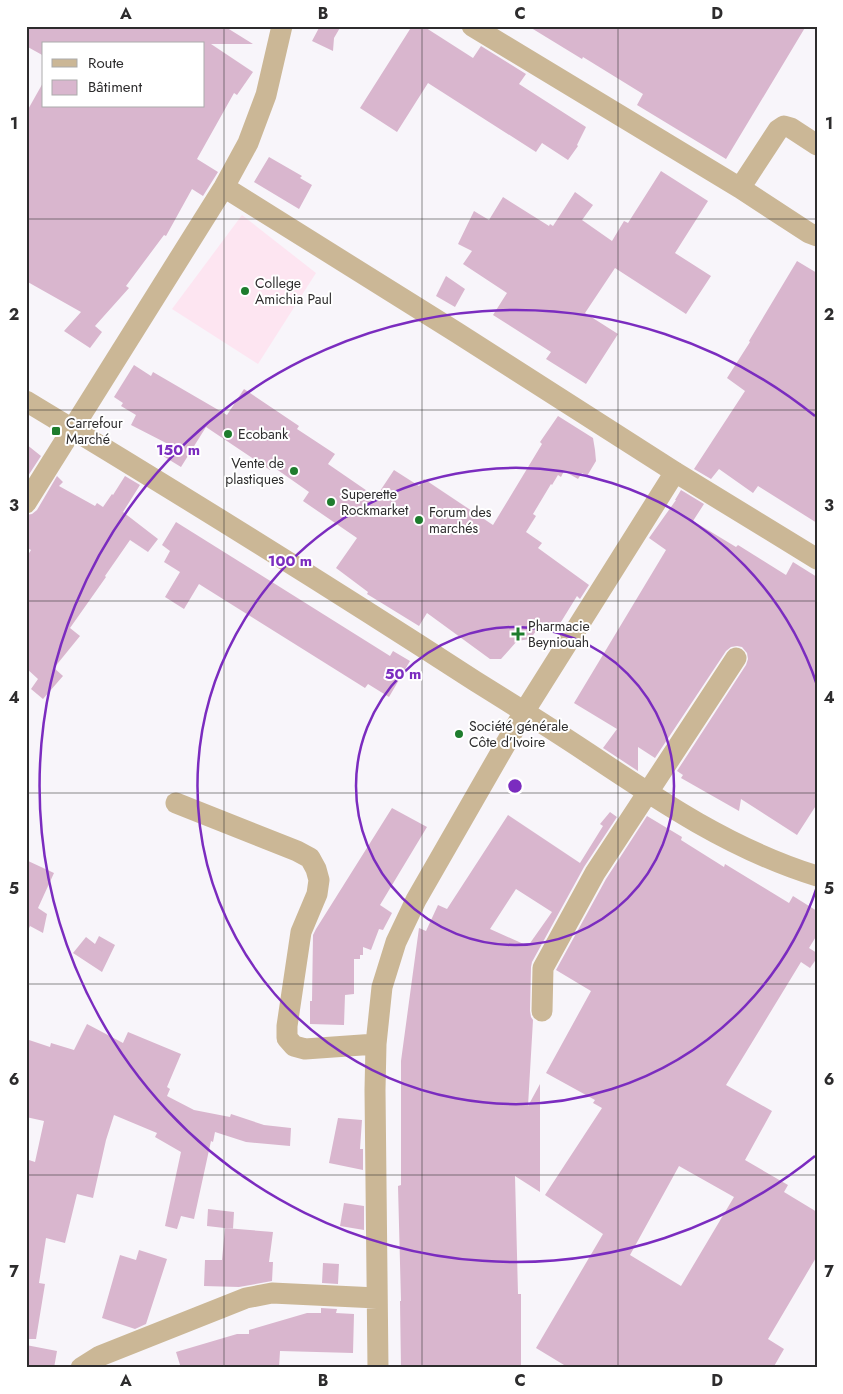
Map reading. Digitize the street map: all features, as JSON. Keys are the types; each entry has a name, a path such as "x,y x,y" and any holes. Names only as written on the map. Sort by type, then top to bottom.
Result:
{"street":[{"path":"26,503 224,187 248,143 266,95 282,26"},
{"path":"472,26 817,236"},
{"path":"740,188 778,130 784,126 791,128 817,145"},
{"path":"224,187 675,472 817,559"},
{"path":"26,401 155,478 359,605 648,794 740,846 789,867 817,876"},
{"path":"378,1368 376,1044 382,987 396,942 416,900 524,712 675,472"},
{"path":"542,1011 543,968 595,873 736,658"},
{"path":"176,803 297,851 310,858 319,880 317,894 301,932 287,1026 287,1038 294,1046 305,1049 376,1044"},
{"path":"81,1368 100,1356 246,1298 272,1293 377,1298"}],"shaded area":[{"name":"College Amichia Paul","path":"242,215 316,273 258,364 172,309"}],"building":[{"path":"26,26 224,26 253,44 211,44 253,72 237,95 234,93 197,159 218,172 203,196 192,189 166,236 164,235 126,286 129,288 95,326 102,332 90,348 64,331 81,312 26,281 26,113 42,85 42,108 205,108 205,42 42,42 42,55 26,46"},
{"path":"320,26 341,26 334,38 333,51 312,41"},
{"path":"412,26 423,26 473,58 481,46 526,74 519,84 586,127 578,146 568,160 542,143 536,152 428,83 397,132 360,108"},
{"path":"528,26 806,26 726,159 637,105 643,94"},
{"path":"269,157 302,176 300,178 312,185 299,209 254,182"},
{"path":"661,171 708,201 675,253 711,276 686,314 615,268 585,313 618,334 586,384 546,359 551,352 493,315 507,293 463,264 472,251 458,244 474,211 489,220 503,197 549,226 550,224 553,226 575,192 593,205 582,220 612,241 624,221 628,223"},
{"path":"797,261 817,273 817,523 758,486 753,493 719,469 711,479 694,469 745,391 727,378"},
{"path":"446,276 465,289 455,307 436,296"},
{"path":"134,365 151,376 153,372 227,415 244,389 299,426 297,429 335,454 328,464 376,497 394,470 419,486 424,479 493,525 542,444 540,442 558,416 593,438 596,461 587,476 582,473 578,479 564,471 561,477 558,475 533,514 536,516 526,532 542,543 538,548 589,585 580,599 577,596 556,630 543,622 530,639 517,641 501,659 490,659 427,613 419,626 367,594 368,592 336,568 357,538 303,501 309,492 272,466 270,470 206,427 181,467 163,456 170,445 131,425 136,415 121,406 123,403 114,397"},
{"path":"26,444 41,456 26,479"},
{"path":"57,476 63,482 59,486 95,506 97,503 103,507 125,476 140,485 123,512 158,539 148,552 130,540 70,628 80,636 54,668 63,676 43,699 31,689 38,679 26,668 26,558 31,550 26,547 26,515 32,514 37,510"},
{"path":"681,490 704,504 693,521 736,547 738,545 786,575 793,562 817,577 817,804 797,835 741,799 739,811 681,778 683,775 677,771 746,665 747,653 742,647 731,647 726,651 655,758 638,747 638,771 603,748 617,729 574,703 666,550 649,538"},
{"path":"176,522 390,656 393,651 410,661 389,697 368,684 365,688 199,584 184,609 165,597 180,572 164,562 170,551 162,545"},
{"path":"392,808 427,827 380,905 392,913 383,930 379,929 371,950 363,947 363,955 360,955 360,959 354,959 354,994 345,995 344,1025 310,1024 313,935"},
{"path":"610,812 617,817 584,867 531,967 530,1011 533,1020 528,1106 540,1084 540,1192 515,1176 518,1294 521,1294 521,1368 401,1368 398,1186 401,1185 401,1061 419,928 426,931 438,905 447,909 508,815 580,863 603,826 600,824","holes":["516,889 552,912 528,946 490,929"]},
{"path":"647,816 682,837 681,840 724,867 725,864 789,903 793,896 817,911 817,935 809,948 817,953 817,958 810,968 801,962 726,1085 772,1111 745,1160 788,1185 784,1192 817,1212 817,1256 768,1339 784,1349 773,1368 569,1368 536,1348 603,1234 545,1195 602,1108 593,1103 595,1100 546,1073 591,991 556,970 606,879","holes":["679,1166 734,1197 681,1286 630,1255"]},
{"path":"26,860 54,873 38,908 47,914 43,933 30,926 26,935"},
{"path":"99,936 115,945 102,972 73,953 86,937 95,944"},
{"path":"87,1024 123,1043 128,1032 181,1054 167,1087 170,1089 167,1096 194,1110 230,1117 231,1114 264,1125 291,1128 290,1146 246,1142 215,1132 213,1142 211,1141 194,1219 181,1216 177,1229 165,1226 181,1152 155,1137 157,1133 114,1115 106,1140 93,1198 77,1194 65,1243 46,1238 39,1283 45,1284 36,1339 26,1339 26,1159 35,1162 44,1121 26,1117 26,1039 50,1047 51,1043 74,1050"},
{"path":"338,1118 362,1120 360,1149 363,1149 363,1170 329,1163"},
{"path":"344,1203 364,1206 364,1230 340,1226"},
{"path":"208,1209 234,1212 233,1229 207,1226"},
{"path":"225,1228 273,1232 269,1262 273,1262 272,1281 239,1287 204,1286 205,1260 222,1260"},
{"path":"139,1250 167,1259 146,1324 135,1329 102,1318 120,1255 136,1260"},
{"path":"323,1263 339,1264 338,1284 322,1283"},
{"path":"321,1308 337,1309 336,1313 354,1314 353,1353 280,1351 279,1368 181,1368 176,1352 237,1334 249,1334 249,1330 307,1313 321,1313"},
{"path":"26,1345 57,1351 54,1368 26,1366"}],"place":[{"name":"College Amichia Paul","path":"245,291"},
{"name":"Carrefour Marché","path":"56,431"},
{"name":"Ecobank","path":"228,434"},
{"name":"Vente de plastiques","path":"294,471"},
{"name":"Superette Rockmarket","path":"331,502"},
{"name":"Forum des marchés","path":"419,520"},
{"name":"Pharmacie Beyniouah","path":"518,634"},
{"name":"Société générale Côte d’Ivoire","path":"459,734"}]}
